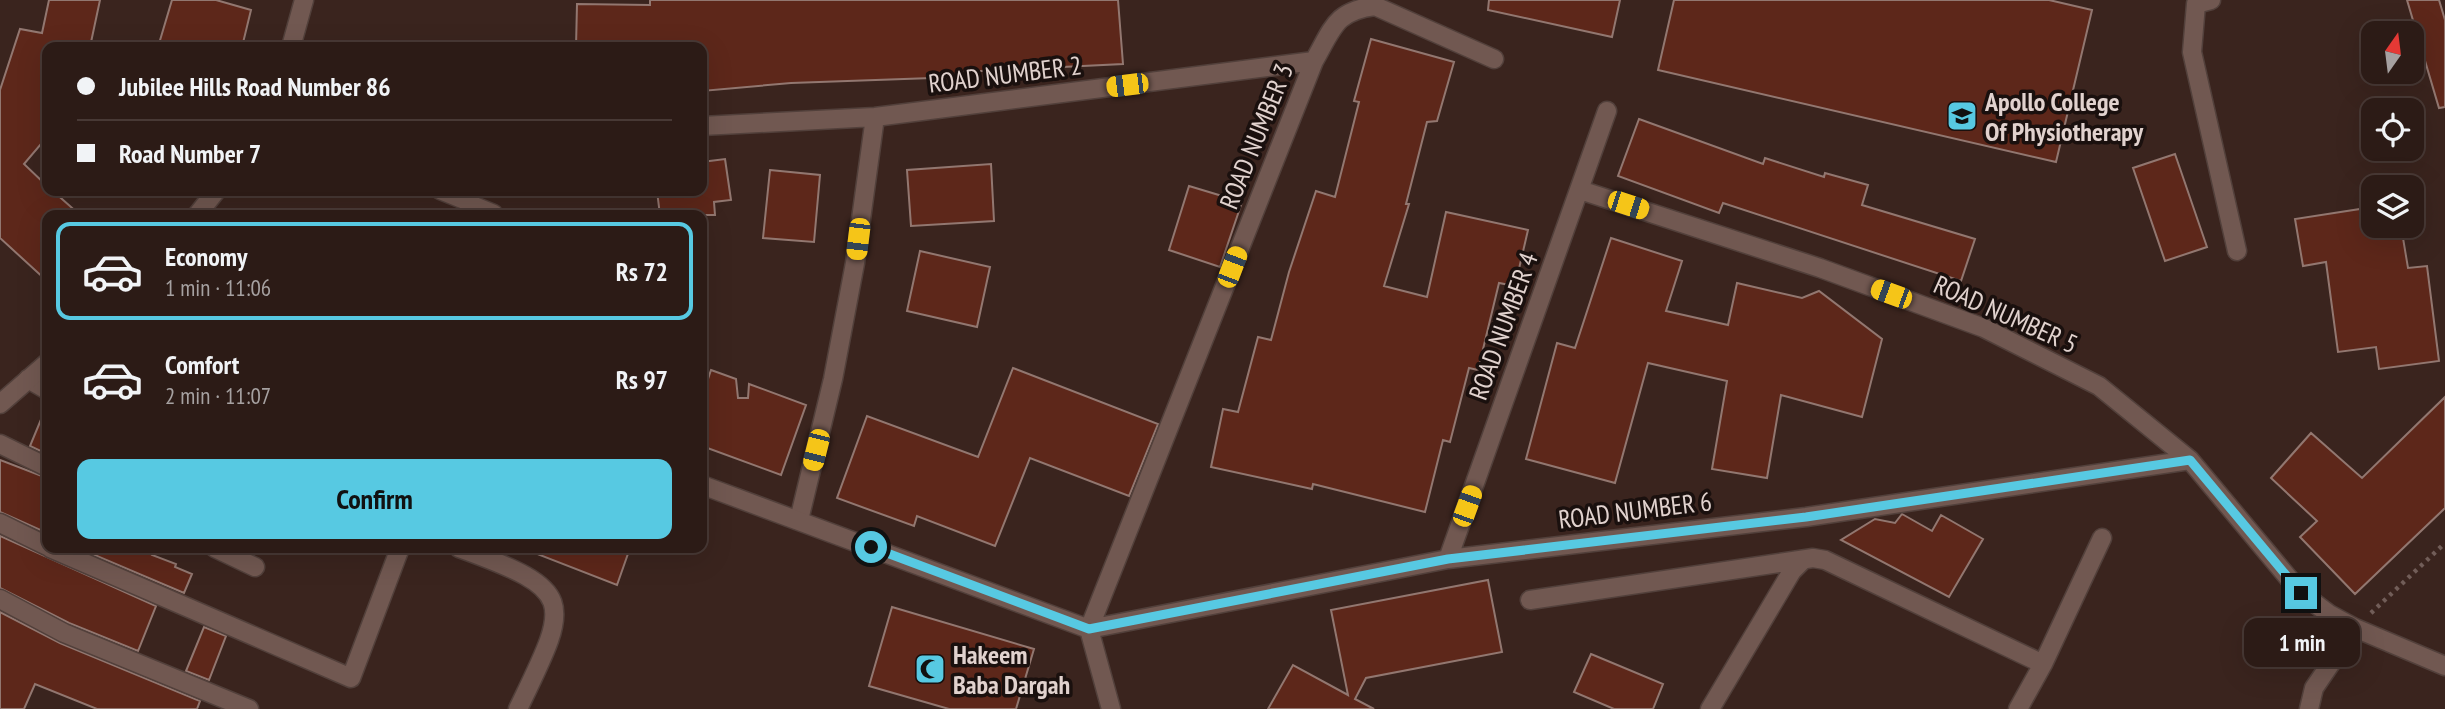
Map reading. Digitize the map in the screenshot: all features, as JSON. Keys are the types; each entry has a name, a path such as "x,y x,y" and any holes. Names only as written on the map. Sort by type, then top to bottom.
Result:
{"street":[{"path":"292,42 304,0"},
{"path":"2196,1 2192,52 2237,251"},
{"name":"ROAD NUMBER 3","path":"1089,629 1314,61 1340,16 1354,9 1375,6 1494,59"},
{"name":"ROAD NUMBER 2","path":"707,126 874,117 1314,61"},
{"name":"ROAD NUMBER 4","path":"1448,559 1607,111"},
{"path":"799,520 833,379 855,263 874,117"},
{"name":"ROAD NUMBER 5","path":"1580,190 1820,268 1984,328 2099,386 2190,460 2301,593 2329,614 2355,628 2445,666"},
{"path":"201,210 212,196"},
{"path":"0,404 42,367"},
{"path":"28,380 42,387"},
{"path":"0,444 42,465"},
{"name":"ROAD NUMBER 6","path":"1089,629 1448,559 1806,517 2190,460"},
{"path":"707,487 1089,629 1111,709"},
{"path":"0,523 42,544"},
{"path":"2018,709 2043,664 2102,538"},
{"path":"63,553 351,678 397,553"},
{"path":"226,553 255,567"},
{"path":"474,553 517,569 535,579 548,592 554,607 556,623 552,638 518,709"},
{"path":"1530,600 1803,560 1825,560 2043,664"},
{"path":"1710,709 1792,571 1803,560"},
{"path":"0,599 64,633 249,709"},
{"path":"2309,709 2314,688 2355,628"}],"lane":[{"path":"452,196 487,210"}],"path":[{"path":"2355,628 2445,543"}],"building":[{"path":"49,0 100,0 91,42 42,42 42,143 24,164 42,181 42,196 59,196 74,210 42,210 42,276 0,238 0,90 20,29 42,33"},
{"path":"172,0 216,0 251,10 243,42 159,42"},
{"path":"650,0 1118,0 1123,64 960,72 960,77 791,83 707,91 707,42 576,42 577,4 650,5"},
{"path":"1489,0 1620,0 1612,37 1488,10"},
{"name":"Apollo College Of Physiotherapy","path":"1674,0 2049,0 2092,10 2056,162 1658,70"},
{"path":"2407,0 2439,0 2445,20 2445,107 2439,108 2424,57 2424,21 2413,21"},
{"path":"1371,39 1454,62 1437,121 1427,122 1406,204 1409,204 1384,286 1427,297 1446,212 1528,230 1515,286 1499,283 1478,370 1469,368 1450,442 1443,440 1425,512 1313,484 1312,489 1211,467 1223,409 1238,412 1258,337 1271,340 1289,272 1316,191 1335,197 1359,102 1354,101"},
{"path":"1639,119 1763,164 1765,158 1824,177 1825,173 1868,185 1862,205 1975,239 1961,281 1723,203 1719,213 1618,176"},
{"path":"2175,154 2207,247 2165,261 2133,168"},
{"path":"725,159 731,200 714,202 715,215 707,215 707,210 659,210 658,196 707,196 707,161"},
{"path":"991,164 994,221 911,226 907,170"},
{"path":"770,170 820,175 814,242 763,238"},
{"path":"1189,186 1242,202 1220,267 1169,250"},
{"path":"2361,209 2361,238 2403,238 2408,268 2427,266 2439,361 2379,369 2376,347 2338,352 2326,262 2303,266 2295,219"},
{"path":"1611,238 1682,261 1666,311 1728,325 1737,283 1802,298 1819,291 1882,339 1862,417 1781,395 1767,478 1712,469 1727,381 1648,363 1615,483 1526,459 1557,343 1575,348"},
{"path":"920,251 990,267 977,327 907,311"},
{"path":"1013,368 1158,424 1129,496 1030,458 995,546 917,516 914,526 837,498 867,416 978,457"},
{"path":"711,370 736,379 738,398 748,398 749,384 806,405 781,475 707,448 707,382"},
{"path":"2445,397 2445,508 2355,594 2300,537 2317,521 2271,478 2311,433 2362,478"},
{"path":"42,417 42,452 30,446"},
{"path":"0,460 42,476 42,531 0,512"},
{"path":"1902,514 1932,531 1941,515 1983,539 1949,597 1841,540 1875,519 1895,523"},
{"path":"0,536 156,606 138,651 69,623 0,588"},
{"path":"90,553 153,553 192,574 184,593"},
{"path":"535,553 628,553 617,585"},
{"path":"1488,580 1502,652 1366,678 1355,699 1374,709 1268,709 1293,665 1348,695 1331,610"},
{"path":"892,607 1034,649 1016,709 949,709 869,686"},
{"path":"0,612 60,643 200,701 197,709 97,709 35,684 24,709 0,709"},
{"path":"204,627 226,636 209,680 186,671"},
{"path":"1591,654 1663,684 1653,709 1614,709 1574,692"}],"place":[{"name":"Apollo College Of Physiotherapy","path":"1962,116"},
{"name":"Hakeem Baba Dargah","path":"930,669"}],"route":[{"path":"871,547 1089,629 1448,559 1806,517 2190,460 2301,593"}]}
